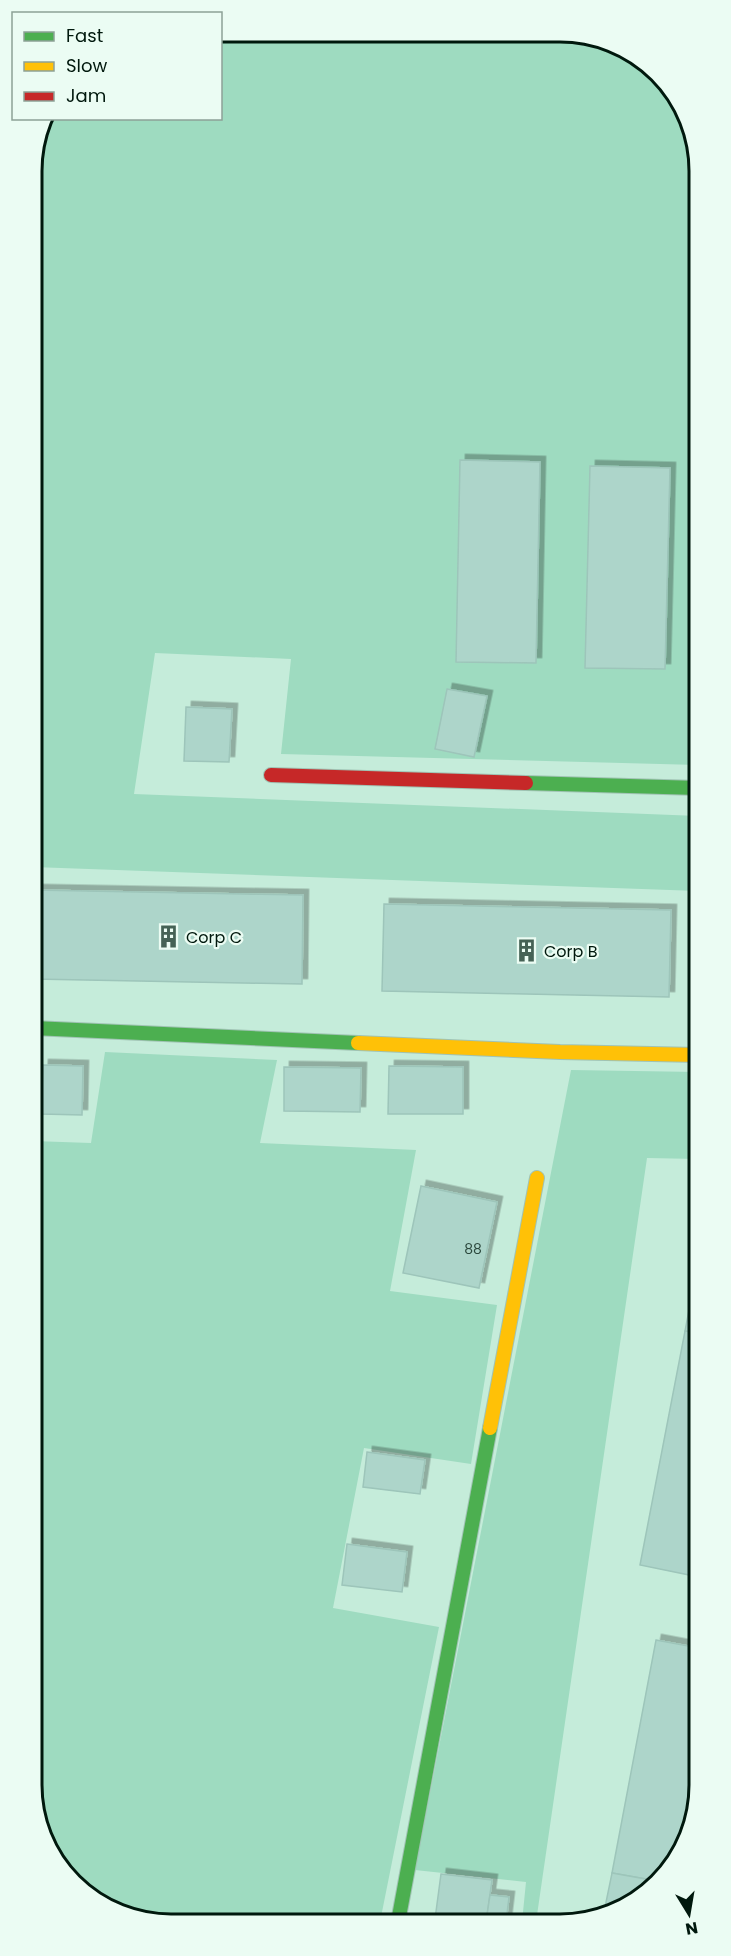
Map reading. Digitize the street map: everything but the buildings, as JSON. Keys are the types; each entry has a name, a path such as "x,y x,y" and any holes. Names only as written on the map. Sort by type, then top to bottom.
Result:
{"street":[{"path":"271,776 689,788"},
{"path":"42,1028 560,1052 689,1055"},
{"path":"399,1914 537,1178"}],"green space":[{"path":"222,42 560,42 585,44 624,59 651,80 662,93 672,107 682,130 687,146 689,171 689,765 281,754 291,659 155,653 134,794 689,816 689,891 42,867 42,163 46,138 53,120 222,120"},
{"path":"105,1052 277,1060 260,1143 416,1150 390,1291 497,1305 471,1464 364,1448 333,1608 439,1627 382,1914 163,1914 146,1912 107,1897 93,1887 69,1863 52,1834 44,1810 42,1785 42,1141 91,1143"},
{"path":"571,1070 689,1072 689,1159 647,1158 537,1914 523,1914 526,1882 415,1870"}],"traffic: fast":[{"path":"526,783 689,788"},
{"path":"42,1028 358,1043"},
{"path":"399,1914 490,1428"}],"traffic: slow":[{"path":"358,1043 689,1055"},
{"path":"490,1428 537,1178"}],"traffic: jam":[{"path":"271,775 526,783"}],"place":[{"name":"Corp C","path":"168,937"},
{"name":"Corp B","path":"526,951"}]}
